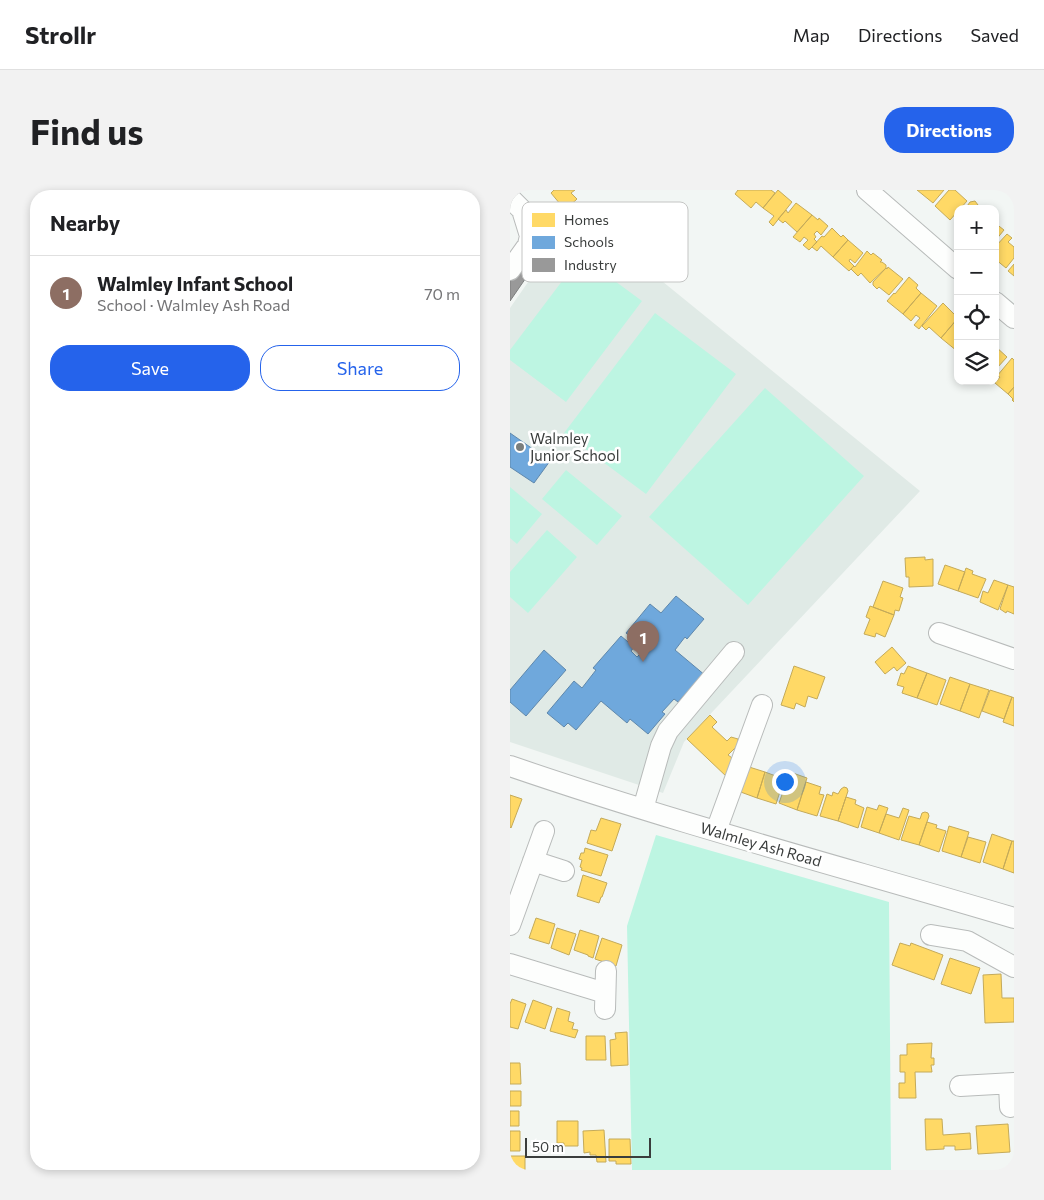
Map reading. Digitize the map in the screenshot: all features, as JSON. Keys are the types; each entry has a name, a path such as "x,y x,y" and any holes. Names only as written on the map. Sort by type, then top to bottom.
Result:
{"street":[{"path":"867,190 954,266"},
{"path":"516,204 522,218"},
{"path":"510,270 522,253"},
{"path":"999,305 1014,318"},
{"path":"939,633 1014,659"},
{"path":"643,809 661,746 668,731 734,652"},
{"path":"716,831 762,705"},
{"name":"Walmley Ash Road","path":"510,766 643,809 1014,918"},
{"path":"510,924 544,831"},
{"path":"532,862 564,871"},
{"path":"931,935 967,941 1014,967"},
{"path":"510,964 605,1001 606,971"},
{"path":"960,1086 1011,1083 1010,1107"}],"shaded area":[{"path":"528,282 663,282 920,491 684,742 663,793 510,742 510,308"}],"green space":[{"path":"561,282 616,282 642,301 566,402 510,360 510,350"},
{"path":"655,313 736,374 646,494 564,433"},
{"path":"765,388 864,476 748,605 649,517"},
{"path":"566,470 622,516 597,545 542,499"},
{"path":"510,487 542,514 517,544 510,538"},
{"path":"547,530 577,557 528,613 510,597 510,572"},
{"path":"656,835 889,902 891,1170 632,1170 627,926"}],"building: Homes":[{"path":"554,190 575,190 571,193 577,199 574,202 558,202 551,193"},
{"path":"738,190 771,190 775,193 763,208 756,202 751,208 735,194"},
{"path":"778,190 792,202 773,226 769,222 774,216 763,208"},
{"path":"917,190 944,190 933,203"},
{"path":"949,190 955,190 967,201 964,205 954,205 954,216 950,220 935,206"},
{"path":"975,201 978,205 968,205 970,202"},
{"path":"796,203 812,215 797,232 785,221 783,223 778,219 786,210 788,213"},
{"path":"812,215 828,226 821,235 817,231 814,234 816,237 814,239 817,242 809,250 803,245 808,240 804,237 800,242 793,237"},
{"path":"999,226 1004,230 999,236"},
{"path":"832,228 841,237 843,235 848,240 833,257 821,246 817,251 812,247"},
{"path":"1007,234 1012,238 1008,242 1014,247 1014,258 1006,268 999,262 999,243"},
{"path":"848,240 863,253 855,263 850,259 849,261 854,266 849,271 833,257"},
{"path":"867,251 871,255 873,253 882,260 880,262 886,265 886,268 870,283 861,273 858,276 851,269 855,267"},
{"path":"1014,264 1014,276 1008,271"},
{"path":"888,267 903,279 889,295 873,285 873,282"},
{"path":"909,277 918,285 916,288 921,293 903,314 887,301"},
{"path":"921,293 937,306 919,329 914,325 920,318 916,315 911,321 903,314"},
{"path":"943,303 954,314 954,323 941,338 929,327 926,330 922,326"},
{"path":"954,323 954,349 941,338"},
{"path":"999,350 1007,357 999,366"},
{"path":"1012,358 1014,360 1014,387 1008,394 997,385 999,385 999,374"},
{"path":"1014,387 1014,402 1008,394"},
{"path":"925,557 925,560 933,559 933,586 909,587 909,577 906,577 905,558"},
{"path":"945,565 965,572 958,591 938,584"},
{"path":"966,568 973,571 972,574 986,579 978,598 958,591"},
{"path":"994,580 1008,585 998,610 980,602 983,591 988,593"},
{"path":"883,581 903,588 900,597 903,598 899,611 895,610 894,615 873,607"},
{"path":"1008,585 1014,587 1014,614 1007,611 1006,613 1000,609"},
{"path":"870,606 894,615 885,637 876,633 875,637 864,634 870,619 866,617"},
{"path":"892,647 906,663 897,671 894,667 885,674 875,662"},
{"path":"794,666 825,677 817,699 808,696 805,707 796,703 794,709 781,705"},
{"path":"908,666 927,673 917,698 902,693 904,687 897,685 901,673 904,674"},
{"path":"927,673 946,680 937,705 917,698"},
{"path":"950,677 970,684 960,711 940,704"},
{"path":"970,684 989,690 979,718 960,711"},
{"path":"990,690 1012,697 1004,719 982,711"},
{"path":"1012,697 1014,698 1014,726 1003,722"},
{"path":"710,715 717,722 712,727 727,741 731,737 738,739 738,745 728,755 735,760 728,778 687,739"},
{"path":"746,766 765,772 757,798 738,791"},
{"path":"765,772 784,779 776,804 757,798"},
{"path":"790,772 807,778 797,810 779,803"},
{"path":"806,782 821,787 819,794 824,795 817,816 797,810"},
{"path":"844,787 848,791 838,821 820,816 827,794 832,796 833,792 838,794"},
{"path":"510,795 522,799 511,828 510,827"},
{"path":"846,797 856,800 855,804 864,808 858,828 838,821"},
{"path":"879,805 888,808 879,833 861,827 867,807 877,810"},
{"path":"903,808 909,810 899,840 879,833 886,814 899,818"},
{"path":"925,812 929,816 919,845 901,840 909,816 920,819 922,813"},
{"path":"601,818 621,824 612,851 587,843 591,830 596,831"},
{"path":"927,822 937,825 936,828 946,831 939,852 919,845"},
{"path":"949,826 969,832 961,857 942,851"},
{"path":"992,834 1012,841 1003,869 983,862"},
{"path":"968,837 986,842 980,863 961,857"},
{"path":"1012,841 1014,841 1014,873 1003,869"},
{"path":"585,848 608,855 601,876 581,870 582,860 579,859 581,853 584,853"},
{"path":"583,875 607,883 599,903 577,896"},
{"path":"536,918 555,924 549,944 529,938"},
{"path":"557,928 576,934 569,955 551,948"},
{"path":"580,930 599,936 593,958 574,950"},
{"path":"602,938 622,945 616,966 595,959"},
{"path":"900,943 910,946 911,943 943,955 934,980 892,965"},
{"path":"950,958 980,968 971,994 941,984"},
{"path":"1001,974 1002,998 1014,998 1014,1022 985,1023 983,975"},
{"path":"512,999 526,1004 518,1029 510,1027 510,1004"},
{"path":"533,1000 552,1007 545,1029 525,1022"},
{"path":"557,1008 570,1012 568,1021 574,1023 572,1029 578,1030 575,1038 550,1031"},
{"path":"627,1032 628,1065 611,1066 610,1040 616,1039 615,1033"},
{"path":"586,1036 605,1036 606,1060 586,1060"},
{"path":"932,1043 931,1058 934,1058 934,1065 931,1065 932,1072 915,1072 916,1098 899,1098 899,1083 905,1083 905,1072 900,1072 900,1055 907,1055 907,1044"},
{"path":"510,1063 520,1063 521,1084 510,1084"},
{"path":"510,1091 521,1091 521,1106 510,1106"},
{"path":"510,1111 519,1111 519,1126 510,1126"},
{"path":"925,1119 942,1119 943,1135 970,1133 971,1149 955,1150 955,1146 944,1146 944,1149 926,1150"},
{"path":"557,1121 578,1121 578,1146 564,1146 564,1143 557,1143"},
{"path":"1008,1124 1010,1152 978,1154 976,1126"},
{"path":"604,1130 606,1162 597,1162 596,1155 590,1155 590,1152 584,1153 583,1131"},
{"path":"510,1131 520,1131 520,1151 510,1151"},
{"path":"609,1139 630,1139 631,1164 616,1164 616,1161 609,1161"},
{"path":"510,1156 525,1156 525,1170 510,1170"}],"building: Schools":[{"name":"Walmley Junior School","path":"510,433 550,461 534,483 510,467"},
{"path":"676,596 704,619 687,639 685,637 675,650 706,676 691,694 688,691 678,702 674,699 662,712 665,714 648,734 630,719 627,723 601,701 576,730 568,723 564,727 547,713 574,681 582,688 596,670 593,668 621,636 634,647 631,651 637,657 645,649 626,633 650,604 661,613"},
{"path":"544,650 566,670 526,716 510,702 510,690"}],"building: Industry":[{"path":"522,259 523,282 510,301 510,277"}],"place":[{"name":"Walmley Junior School","path":"520,447"},
{"name":"Walmley Infant School","path":"643,662"}]}
